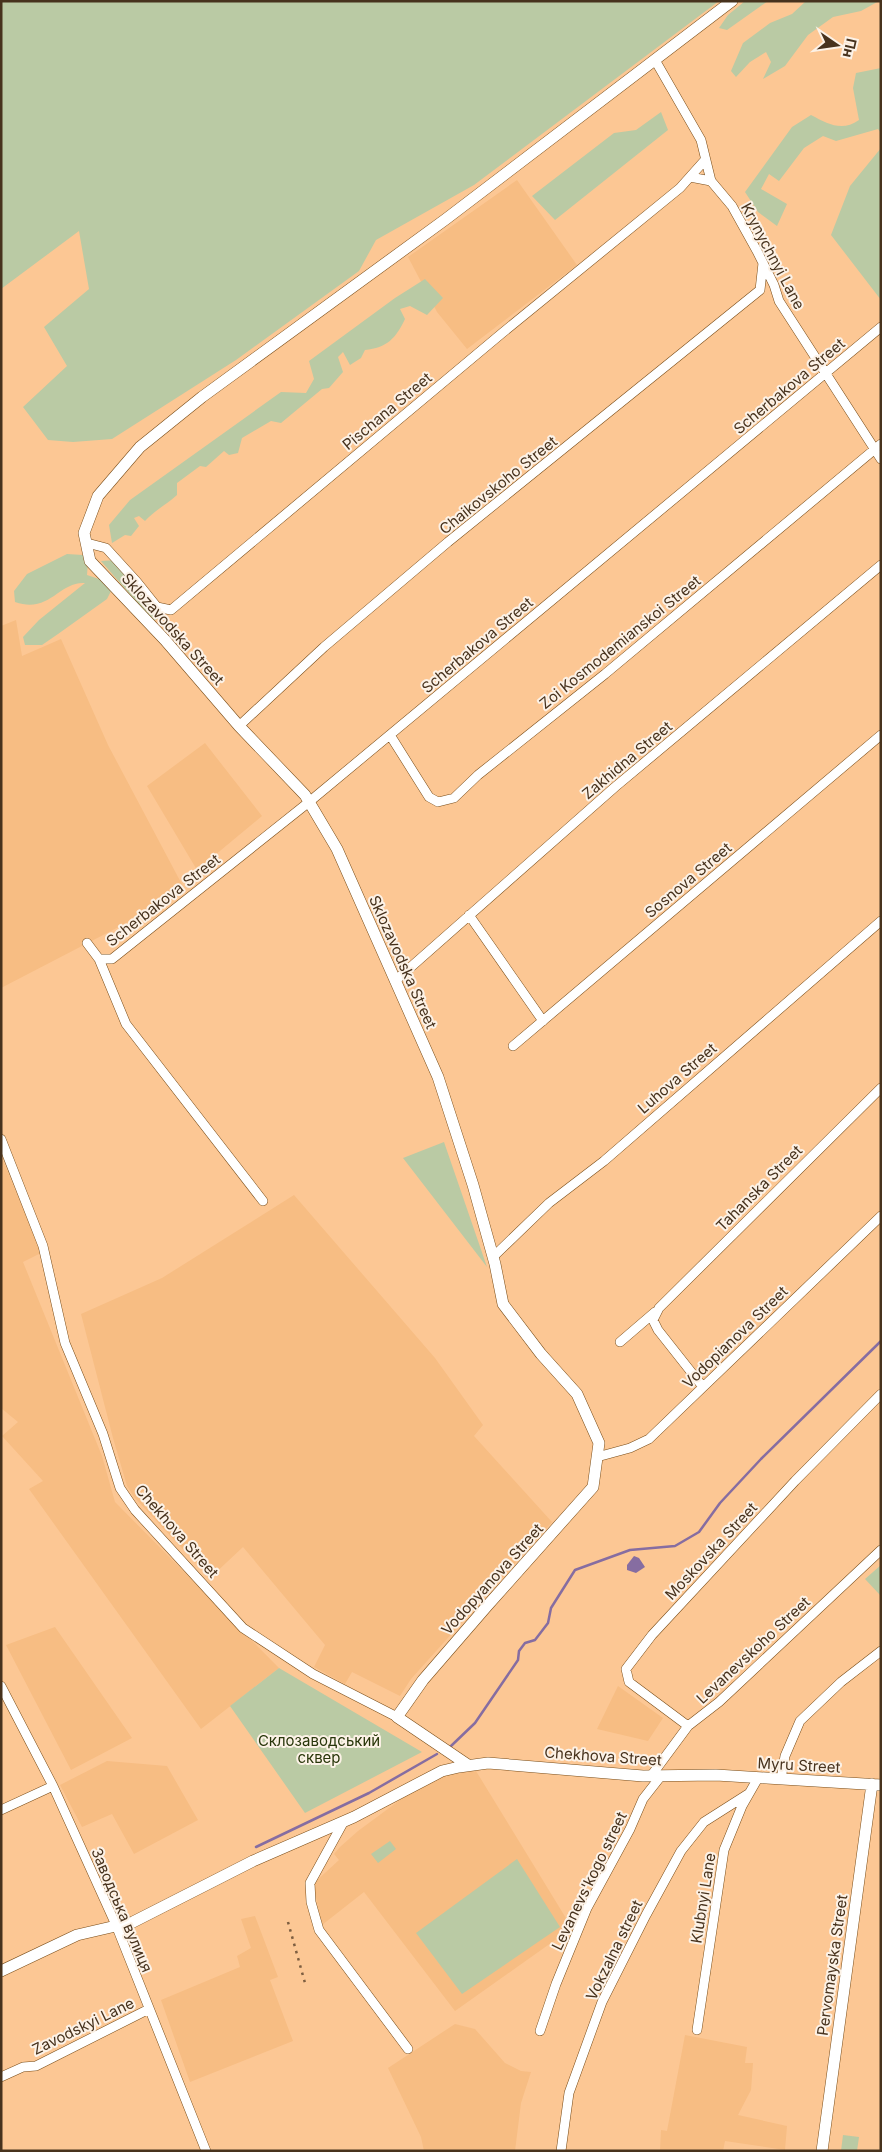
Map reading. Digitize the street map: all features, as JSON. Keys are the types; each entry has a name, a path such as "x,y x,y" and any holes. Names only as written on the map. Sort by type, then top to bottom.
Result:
{"street":[{"path":"86,538 98,496 140,447 202,397 446,219 732,1"},
{"name":"Krynychnyi Lane","path":"655,60 701,140 711,181 732,206 774,285 779,301 825,374 878,447 881,459"},
{"name":"Pischana Street","path":"86,538 106,548 137,582 156,607 171,610 494,340 680,188 705,160"},
{"path":"690,177 711,181"},
{"path":"763,263 760,290 771,291 779,301"},
{"name":"Chaikovskoho Street","path":"239,726 324,647 448,542 760,290"},
{"name":"Scherbakova Street","path":"87,943 99,959 112,958 309,802 881,327"},
{"name":"Zoi Kosmodemianskoi Street","path":"390,735 429,797 438,802 454,798 478,774 605,674 878,447"},
{"name":"Sklozavodska Street","path":"86,538 90,561 165,640 239,726 305,794 337,848 438,1077 493,1257 503,1304 541,1354 577,1394 598,1444 597,1458"},
{"name":"Zakhidna Street","path":"395,981 615,787 881,565"},
{"name":"Sosnova Street","path":"513,1046 881,735"},
{"path":"469,915 544,1021"},
{"name":"Luhova Street","path":"493,1257 549,1203 604,1161 881,921"},
{"path":"99,959 126,1024 263,1202"},
{"name":"Tahanska Street","path":"620,1342 659,1308 881,1088"},
{"name":"Chekhova Street","path":"1,1139 44,1246 65,1343 103,1434 120,1488 135,1510 244,1628 313,1674 397,1717 468,1765"},
{"name":"Vodopianova Street","path":"597,1458 630,1448 649,1439 881,1216"},
{"path":"659,1308 653,1320 658,1330 703,1387"},
{"name":"Moskovska Street","path":"688,1726 629,1682 626,1669 652,1635 788,1488 881,1394"},
{"name":"Vodopyanova Street","path":"397,1717 423,1680 593,1487 597,1458"},
{"name":"Levanevskoho Street","path":"656,1776 688,1726 719,1702 881,1550"},
{"path":"781,1779 785,1756 800,1721 841,1682 881,1651"},
{"name":"Заводська вулиця","path":"1,1686 53,1786 116,1926 206,2151"},
{"name":"Chekhova Street","path":"1,1971 77,1935 133,1922 252,1862 375,1807 442,1771 488,1763 656,1776 716,1775"},
{"name":"Myru Street","path":"716,1775 876,1784"},
{"name":"Levanevs'kogo street","path":"540,2031 556,1984 587,1908 630,1829 643,1799 656,1776"},
{"name":"Klubnyi Lane","path":"697,2030 724,1850 742,1806 758,1778"},
{"name":"Pervomayska Street","path":"822,2151 876,1784"},
{"path":"1,1810 53,1786"},
{"name":"Vokzalna street","path":"561,2151 570,2088 602,2002 646,1915 681,1851 704,1822 748,1794"},
{"path":"344,1821 310,1883 311,1902 319,1930 408,2049"},
{"name":"Zavodskyi Lane","path":"1,2078 23,2067 36,2066 149,2009"}],"shaded area":[{"path":"517,180 577,265 467,349 437,312 408,257"},
{"path":"16,620 22,656 61,639 108,745 186,892 1,988 1,626"},
{"path":"205,743 262,816 197,870 147,786"},
{"path":"1,1155 41,1253 23,1262 102,1456 115,1502 279,1668 201,1729 29,1489 43,1481 2,1436 18,1422 1,1408"},
{"path":"294,1195 435,1358 483,1425 474,1436 552,1522 411,1679 400,1696 352,1672 345,1684 314,1667 325,1645 243,1547 210,1578 134,1497 127,1486 113,1438 81,1314 162,1278"},
{"path":"634,1556 639,1558 645,1567 636,1573 627,1570 627,1565"},
{"path":"55,1627 132,1738 71,1770 6,1645"},
{"path":"618,1686 663,1718 648,1741 597,1729"},
{"path":"107,1761 167,1766 198,1820 134,1854 112,1814 82,1827 60,1785"},
{"path":"476,1771 572,1928 455,2011 364,1892 322,1925 313,1884 339,1860 334,1854 340,1847 358,1831 404,1797 444,1775"},
{"path":"255,1916 278,1977 270,1980 293,2041 190,2082 161,2000 240,1967 237,1956 251,1948 241,1919"},
{"path":"455,2024 475,2029 505,2063 521,2071 531,2072 521,2103 515,2151 424,2151 421,2137 388,2068"},
{"path":"685,2035 747,2047 745,2063 753,2063 751,2090 738,2115 787,2126 785,2150 725,2141 723,2151 660,2151 661,2130 667,2131"}],"green space":[{"path":"1,1 719,1 474,185 376,240 359,271 236,360 112,439 73,442 48,440 23,407 67,366 44,327 89,289 79,231 1,289"},
{"path":"745,1 768,1 727,30 719,28 728,15"},
{"path":"806,1 879,1 861,11 833,17 808,35 785,66 763,79 771,62 766,52 750,62 736,77 731,71 743,43 770,23 792,14"},
{"path":"881,68 881,133 878,129 836,141 823,136 804,148 779,181 769,174 761,189 787,204 777,226 758,212 745,192 792,127 811,115 829,124 847,126 853,124 859,120 853,88 856,73"},
{"path":"661,112 668,130 555,220 532,196 614,133 636,130"},
{"path":"881,148 881,300 831,235 850,186"},
{"path":"425,279 443,298 427,315 410,306 400,309 405,319 398,332 390,341 379,347 365,350 361,358 350,365 343,352 338,357 343,372 329,388 322,389 281,423 271,421 242,438 238,453 229,455 224,451 206,467 200,466 177,483 177,495 145,521 139,516 134,518 139,526 131,536 125,535 112,543 109,525 130,500 281,392 306,393 314,379 309,361 395,298"},
{"path":"67,554 83,555 88,562 87,575 102,580 112,589 107,599 42,645 25,645 23,637 39,620 85,583 68,587 46,601 37,604 27,605 15,602 14,591 27,574"},
{"path":"117,560 128,576 127,580 164,616 153,621 101,561"},
{"path":"444,1142 487,1267 403,1158"},
{"path":"881,1565 881,1594 880,1595 865,1579"},
{"name":"Склозаводський сквер","path":"279,1668 422,1752 305,1813 230,1706"},
{"path":"390,1841 396,1849 378,1863 371,1854"},
{"path":"517,1859 560,1927 462,1994 416,1933"},
{"path":"843,2135 859,2137 857,2151 841,2151"}],"waterway":[{"path":"451,1746 475,1723 518,1660 519,1651 525,1643 535,1640 548,1623 551,1608 575,1570 630,1550 675,1546 699,1532 720,1503 761,1459 881,1341"},
{"path":"256,1847 369,1793 437,1754"}],"railway":[{"path":"288,1922 305,1983"}]}
